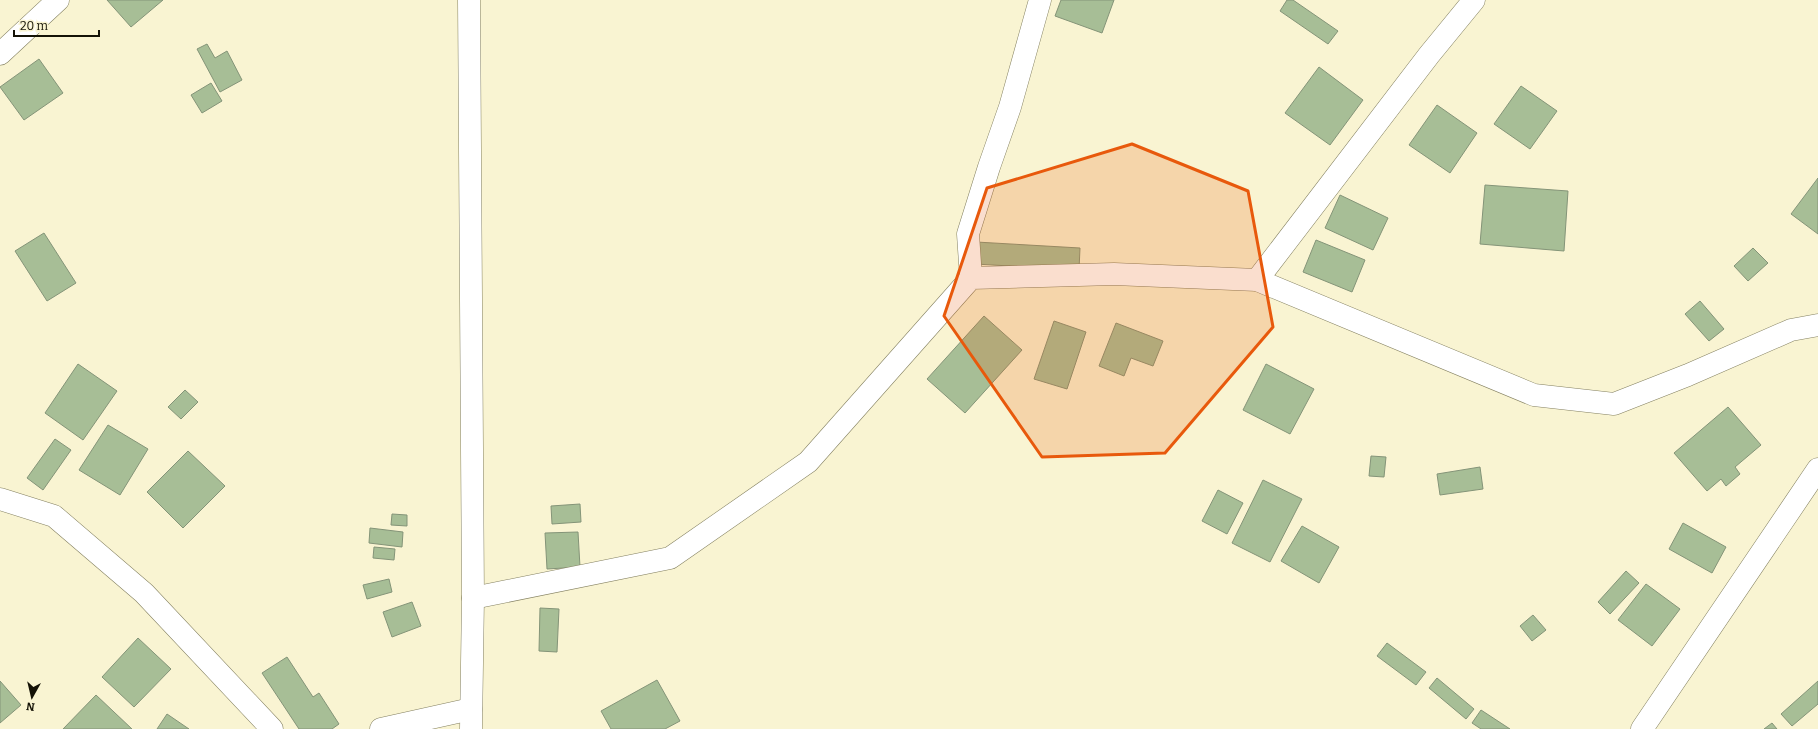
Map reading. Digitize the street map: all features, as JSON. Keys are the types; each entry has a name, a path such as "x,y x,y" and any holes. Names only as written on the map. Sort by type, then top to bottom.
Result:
{"street":[{"path":"0,54 58,0"},
{"path":"381,729 471,719 473,598 469,0"},
{"path":"473,598 670,558 808,462 971,278 968,234 1010,107 1040,0"},
{"path":"1257,280 1429,55 1474,0"},
{"path":"971,278 1114,274 1257,280 1534,395 1614,404 1688,375 1791,330 1818,325"},
{"path":"1642,729 1818,469"},
{"path":"0,499 54,516 144,593 224,680 272,729"}],"highlighted area":[{"path":"1132,144 1248,191 1273,327 1165,453 1042,457 944,316 987,188"}],"building":[{"path":"107,0 163,0 131,27"},
{"path":"1061,0 1114,0 1102,33 1055,16"},
{"path":"1287,0 1293,0 1338,31 1328,44 1280,11"},
{"path":"207,44 215,58 227,51 242,80 220,92 197,49"},
{"path":"39,59 63,93 24,120 0,87"},
{"path":"1319,67 1363,100 1330,145 1285,113"},
{"path":"211,83 222,101 202,113 191,95"},
{"path":"1521,86 1557,111 1530,149 1494,124"},
{"path":"1437,105 1477,133 1450,173 1409,145"},
{"path":"1818,178 1818,234 1791,214"},
{"path":"1485,185 1568,191 1564,251 1480,244"},
{"path":"1340,195 1388,218 1373,250 1325,228"},
{"path":"44,233 76,283 47,301 15,251"},
{"path":"1316,240 1365,260 1352,292 1303,272"},
{"path":"976,242 1080,248 1079,270 975,264"},
{"path":"1753,248 1768,263 1748,281 1734,266"},
{"path":"1700,301 1724,329 1709,341 1685,314"},
{"path":"984,316 1022,350 965,413 927,379"},
{"path":"1054,321 1086,332 1067,389 1034,379"},
{"path":"1116,323 1163,341 1153,366 1131,358 1124,376 1099,366"},
{"path":"78,364 117,391 83,440 45,413"},
{"path":"1266,364 1314,389 1290,434 1243,410"},
{"path":"185,390 198,402 181,419 168,407"},
{"path":"1728,407 1761,445 1735,467 1740,474 1726,486 1721,479 1707,491 1674,453"},
{"path":"108,425 148,449 120,495 79,470"},
{"path":"55,439 71,450 43,490 27,478"},
{"path":"188,451 225,486 183,528 147,492"},
{"path":"1371,456 1386,457 1384,477 1369,476"},
{"path":"1480,467 1483,489 1440,495 1437,474"},
{"path":"1263,480 1302,499 1270,562 1232,543"},
{"path":"1218,490 1243,503 1227,534 1202,521"},
{"path":"580,504 581,522 552,524 551,506"},
{"path":"392,514 407,515 407,526 391,525"},
{"path":"1683,523 1726,547 1712,573 1669,549"},
{"path":"1302,526 1339,547 1319,583 1281,561"},
{"path":"370,528 403,532 402,547 369,543"},
{"path":"578,532 580,567 547,569 545,533"},
{"path":"374,547 395,549 394,560 373,558"},
{"path":"1626,571 1639,583 1610,614 1598,602"},
{"path":"389,579 392,592 367,599 363,585"},
{"path":"1646,584 1680,609 1652,646 1618,620"},
{"path":"412,602 421,626 392,637 383,612"},
{"path":"540,608 559,609 557,652 539,651"},
{"path":"1533,615 1546,630 1532,641 1520,626"},
{"path":"138,638 171,669 134,707 102,677"},
{"path":"1387,643 1426,672 1416,685 1377,656"},
{"path":"287,657 313,697 319,693 339,724 332,729 299,729 262,673"},
{"path":"1437,678 1474,709 1466,719 1429,688"},
{"path":"657,680 680,721 665,729 611,729 601,711"},
{"path":"0,681 21,705 0,723"},
{"path":"1818,681 1818,704 1792,726 1781,714"},
{"path":"96,695 132,729 63,729"},
{"path":"1481,710 1510,729 1481,729 1472,723"},
{"path":"167,714 189,729 157,729"},
{"path":"1772,723 1777,729 1764,729"}]}
